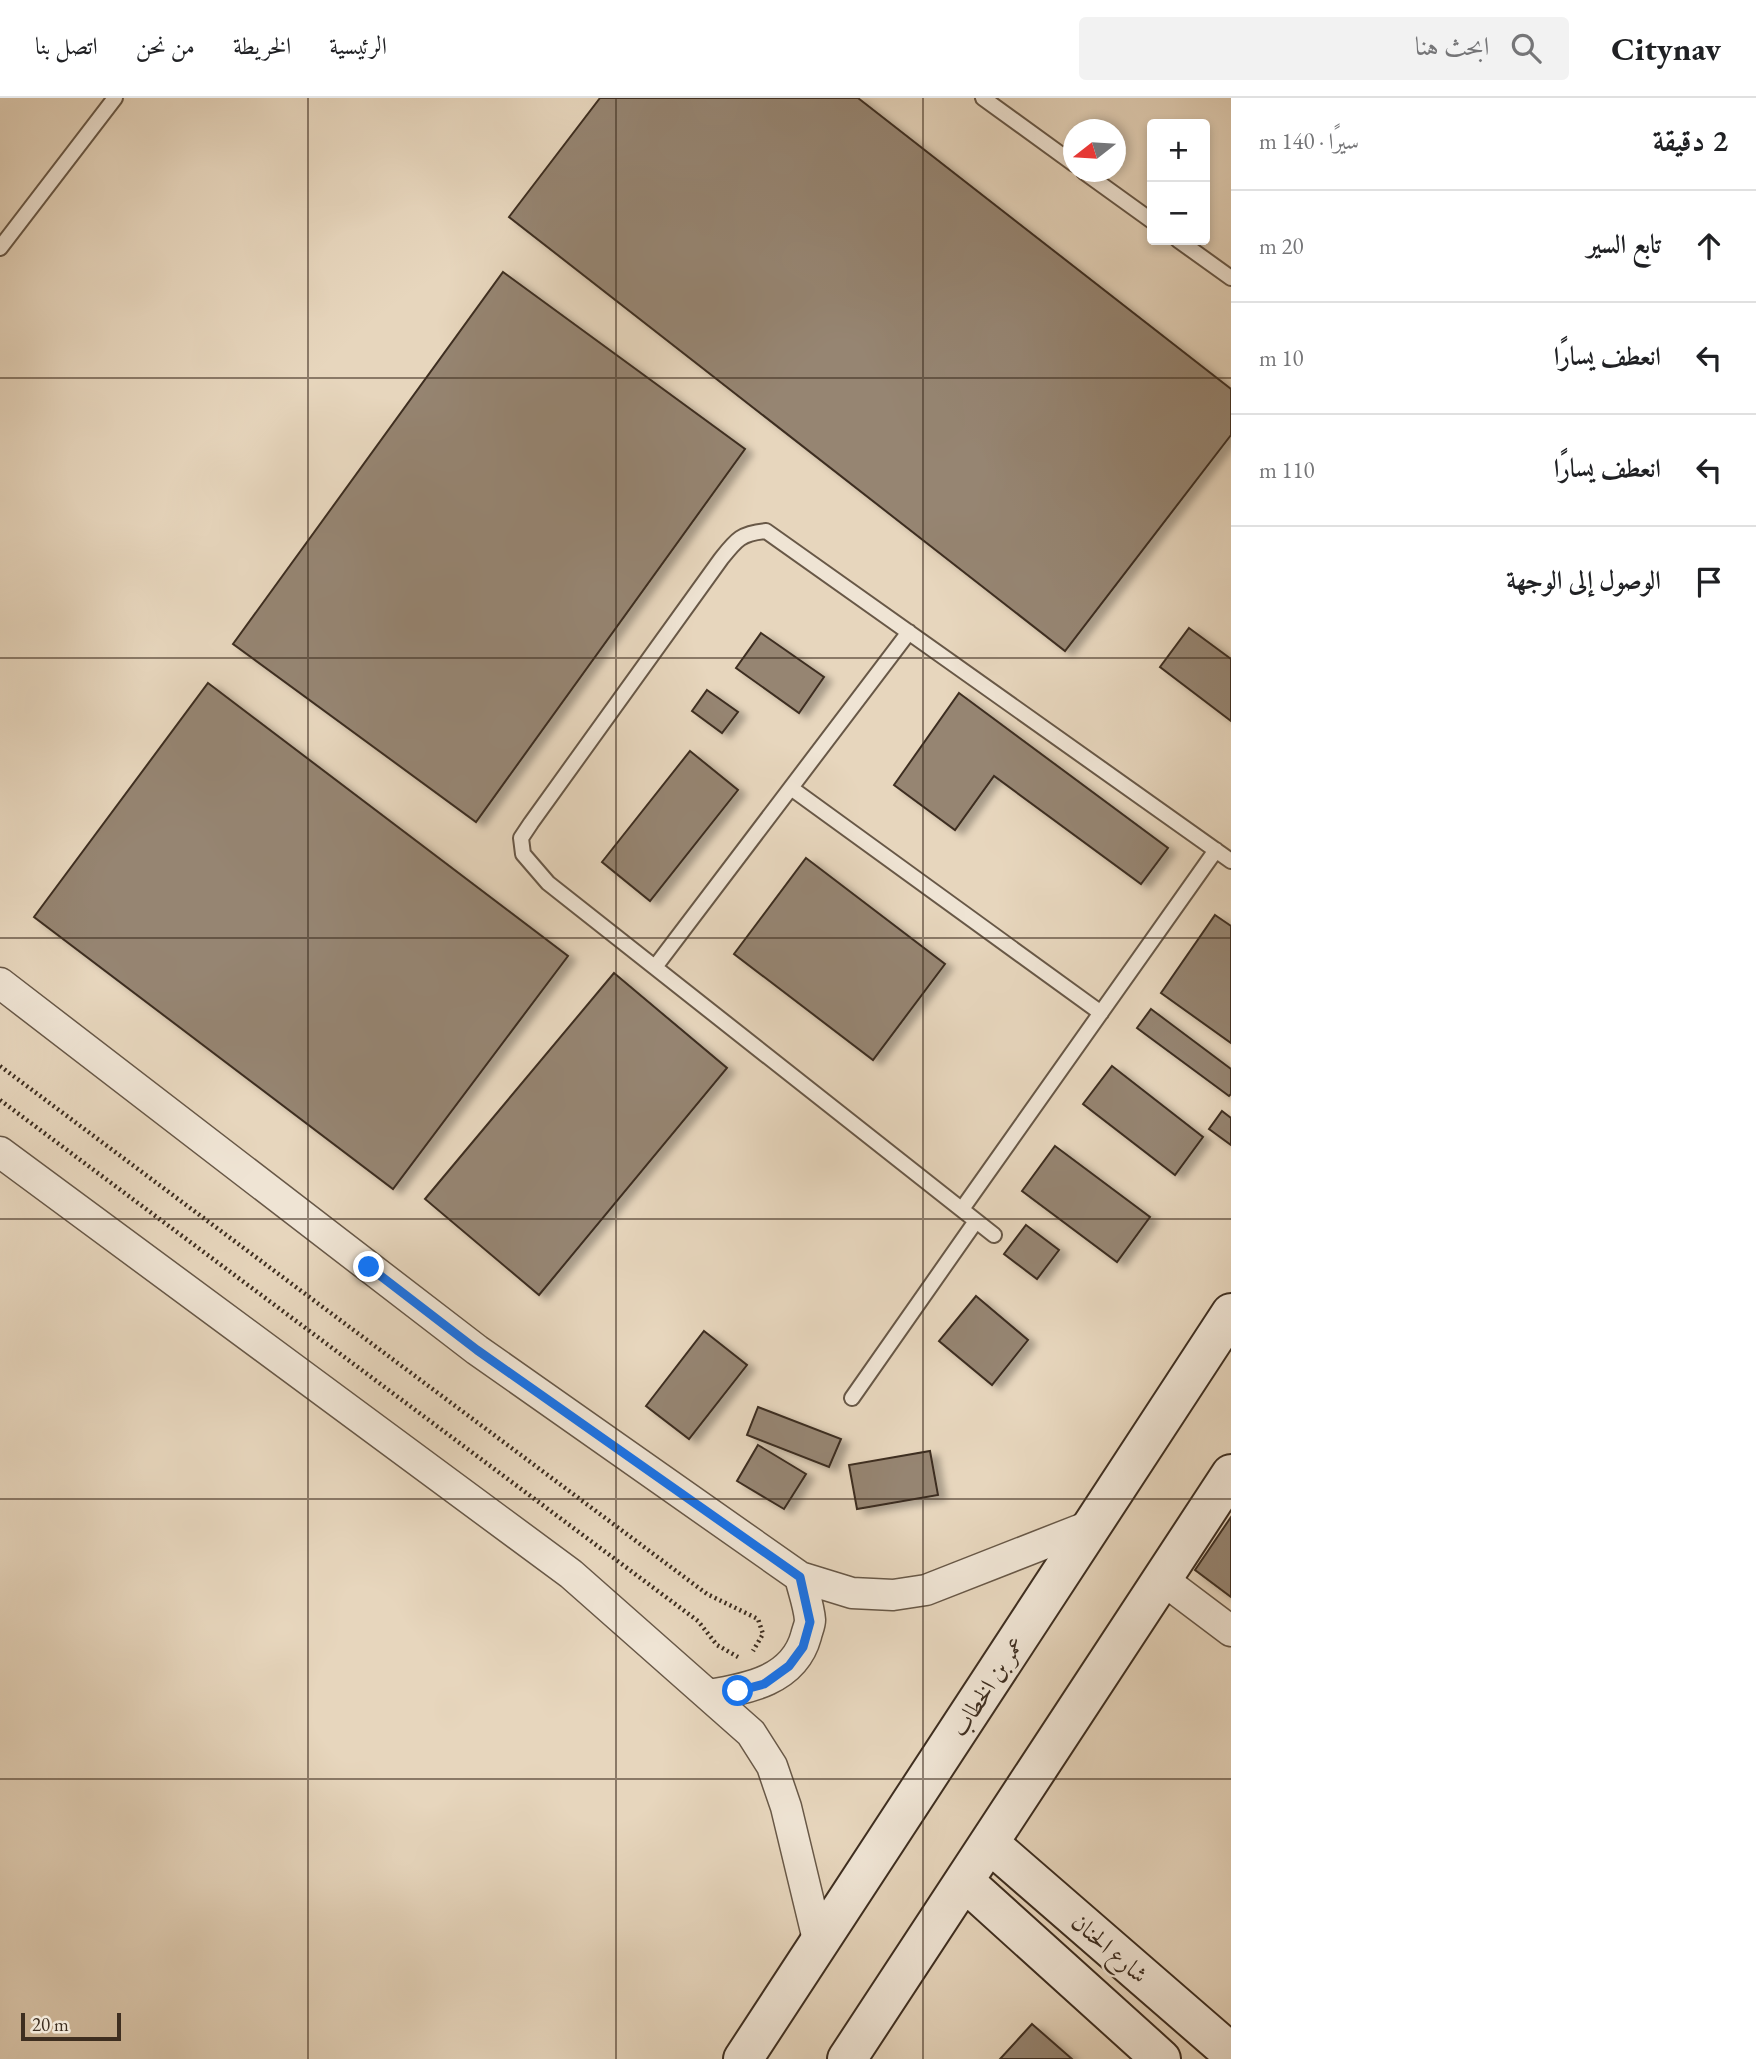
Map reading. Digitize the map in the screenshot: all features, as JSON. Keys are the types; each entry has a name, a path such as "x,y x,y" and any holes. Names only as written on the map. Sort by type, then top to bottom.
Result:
{"street":[{"path":"0,983 477,1350 800,1577 852,1593 892,1595 926,1590 1092,1525"},
{"path":"0,1152 571,1574 751,1733 772,1766 786,1807 819,1944"},
{"name":"عمر بن الخطاب","path":"743,2059 1231,1313"},
{"path":"847,2059 1231,1474"},
{"path":"708,1695 764,1684 789,1666 803,1647 810,1622 800,1577"},
{"path":"1162,1579 1231,1630"},
{"name":"شارع الحنان","path":"989,1843 1231,2053"},
{"name":"شارع الحنان","path":"964,1881 1161,2059"}],"lane":[{"path":"0,248 115,98"},
{"path":"983,98 1063,157"},
{"path":"1098,182 1147,217"},
{"path":"1185,245 1231,278"},
{"path":"994,1234 548,883 523,854 521,838 736,540 749,532 766,531 1231,861"},
{"path":"655,967 909,632"},
{"path":"791,788 1101,1013"},
{"path":"962,1209 1216,850"},
{"path":"852,1398 976,1221"}],"path":[{"path":"0,1066 707,1594 758,1619 764,1634 753,1651 737,1657 717,1646 698,1621 687,1612 0,1100"}],"building":[{"path":"600,98 858,98 1231,389 1231,435 1065,651 509,217"},
{"path":"503,272 745,449 476,822 233,644"},
{"path":"1189,628 1231,659 1231,721 1160,667"},
{"path":"761,633 824,677 799,713 736,668"},
{"path":"208,683 568,956 393,1189 34,917"},
{"path":"707,690 738,712 722,733 692,711"},
{"path":"959,693 1168,848 1141,884 994,776 955,830 894,785"},
{"path":"690,751 738,790 650,901 602,862"},
{"path":"806,858 945,964 873,1060 734,954"},
{"path":"1215,915 1231,926 1231,1043 1161,993"},
{"path":"614,973 727,1068 539,1295 425,1199"},
{"path":"1151,1009 1231,1069 1229,1096 1137,1028"},
{"path":"1112,1066 1203,1137 1175,1175 1083,1104"},
{"path":"1222,1111 1231,1118 1231,1145 1209,1129"},
{"path":"1055,1146 1150,1217 1117,1262 1022,1191"},
{"path":"1026,1225 1059,1250 1037,1279 1004,1254"},
{"path":"976,1296 1028,1340 992,1385 939,1341"},
{"path":"704,1331 747,1365 689,1439 646,1406"},
{"path":"758,1407 841,1439 829,1467 747,1435"},
{"path":"758,1445 806,1474 784,1509 737,1481"},
{"path":"930,1451 938,1495 857,1509 849,1465"},
{"path":"1231,1517 1231,1597 1195,1570"},
{"path":"1032,2024 1072,2059 1000,2059"}],"route":[{"path":"369,1267 477,1350 800,1577 810,1622 803,1647 789,1666 764,1684 738,1691"}]}
